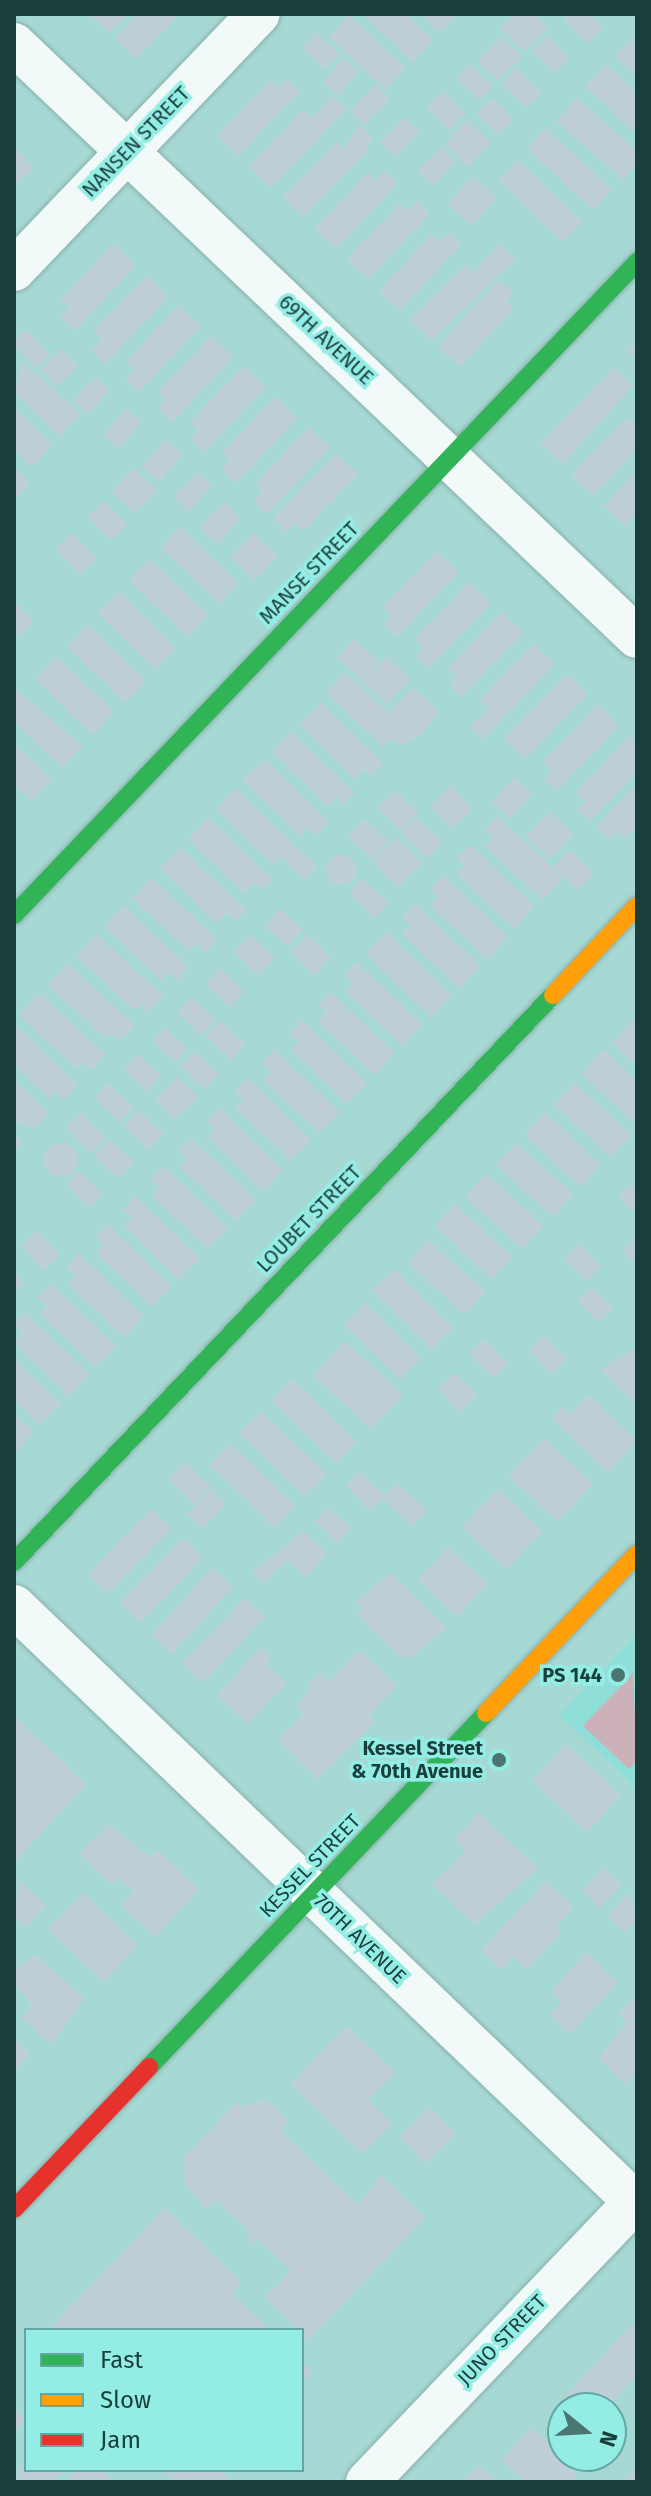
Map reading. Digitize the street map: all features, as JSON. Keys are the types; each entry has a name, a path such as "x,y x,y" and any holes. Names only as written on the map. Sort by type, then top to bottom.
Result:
{"street":[{"name":"NANSEN STREET","path":"14,270 259,14"},
{"name":"69TH AVENUE","path":"14,44 637,637"},
{"name":"MANSE STREET","path":"14,915 637,262"},
{"name":"LOUBET STREET","path":"14,1562 637,906"},
{"name":"KESSEL STREET","path":"14,2209 637,1554"},
{"name":"70TH AVENUE","path":"14,1606 636,2201"},
{"name":"JUNO STREET","path":"367,2482 636,2201"}],"shaded area":[{"name":"PS 144","path":"637,1634 637,1788 559,1715"},
{"path":"633,1673 637,1761 629,1769 583,1726"}],"building":[{"path":"89,14 128,14 109,33"},
{"path":"139,14 180,14 136,59 115,38"},
{"path":"362,14 406,14 433,40 413,62"},
{"path":"420,14 457,14 439,33"},
{"path":"514,14 534,14 548,27 525,51 500,29"},
{"path":"568,14 591,14 604,27 588,43 563,19"},
{"path":"349,15 406,68 386,90 329,37"},
{"path":"316,32 340,55 325,70 301,47"},
{"path":"546,36 569,58 554,73 531,51"},
{"path":"501,37 521,56 498,81 477,61"},
{"path":"631,39 637,45 637,77 615,56"},
{"path":"344,58 359,71 338,95 323,82"},
{"path":"469,64 493,87 480,100 456,78"},
{"path":"606,65 637,93 637,135 585,86"},
{"path":"516,68 541,92 527,107 501,83"},
{"path":"287,78 300,91 238,156 217,136 271,80 279,88"},
{"path":"376,85 390,99 364,125 350,111"},
{"path":"443,91 465,114 449,130 426,107"},
{"path":"333,96 347,109 271,188 249,166 303,110 312,118"},
{"path":"492,98 514,120 498,135 476,114"},
{"path":"577,98 637,151 637,164 623,180 556,121"},
{"path":"404,117 419,131 395,157 380,143"},
{"path":"467,120 491,143 469,167 444,144"},
{"path":"359,125 373,139 366,152 303,217 282,197 337,142 344,149"},
{"path":"546,128 612,189 593,210 527,148"},
{"path":"441,147 456,162 433,185 418,170"},
{"path":"14,148 34,167 14,187"},
{"path":"518,160 582,222 563,242 499,180"},
{"path":"385,171 398,183 336,249 314,229 368,173 376,180"},
{"path":"472,176 497,198 472,226 447,205"},
{"path":"417,201 430,214 368,279 347,259 400,203 408,211"},
{"path":"449,232 462,244 400,310 379,291 432,234 440,242"},
{"path":"113,244 136,265 75,331 60,317 69,308 60,300"},
{"path":"500,244 515,259 432,341 410,320 466,265 473,272"},
{"path":"147,275 169,296 105,364 91,350 101,339 93,331"},
{"path":"499,280 514,293 506,302 514,309 460,367 438,347"},
{"path":"178,305 201,326 139,392 125,378 134,369 126,362"},
{"path":"25,330 50,354 37,368 14,346 14,341"},
{"path":"211,336 233,357 172,422 158,408 166,400 158,392"},
{"path":"637,340 637,359 627,350"},
{"path":"61,349 78,366 57,386 40,370"},
{"path":"21,361 80,414 59,436 14,392"},
{"path":"243,366 266,387 204,452 190,439 198,430 190,422"},
{"path":"614,368 633,385 563,464 540,443"},
{"path":"96,377 110,391 87,414 73,400"},
{"path":"275,397 297,418 236,483 222,469 230,461 222,453"},
{"path":"14,408 52,445 31,467 14,450"},
{"path":"126,409 141,422 118,449 103,435"},
{"path":"625,419 637,423 637,450 593,496 571,475"},
{"path":"309,427 330,448 267,514 253,502 263,492 255,484"},
{"path":"166,439 183,454 159,482 142,467"},
{"path":"336,453 358,474 303,531 295,523 286,532 273,518"},
{"path":"14,468 30,483 14,500"},
{"path":"134,468 157,490 135,513 112,491"},
{"path":"637,471 637,514 625,526 604,505"},
{"path":"197,472 212,486 188,512 173,498"},
{"path":"103,501 127,525 111,541 87,517"},
{"path":"224,502 241,519 216,544 199,527"},
{"path":"180,527 238,583 219,603 161,547"},
{"path":"72,533 97,558 80,574 56,549"},
{"path":"254,533 278,556 254,580 230,557"},
{"path":"437,551 459,572 397,637 384,624 392,616 383,607"},
{"path":"150,559 208,615 187,637 129,581"},
{"path":"469,582 491,603 429,668 416,655 424,647 415,638"},
{"path":"119,591 176,648 155,669 98,612"},
{"path":"14,602 34,621 18,637 14,633"},
{"path":"502,612 523,633 461,697 449,685 457,677 448,668"},
{"path":"88,625 146,681 125,703 67,647"},
{"path":"354,639 379,662 362,680 337,657"},
{"path":"534,643 555,664 483,739 470,727 489,708 480,700"},
{"path":"387,656 411,679 386,704 363,681"},
{"path":"57,657 115,713 93,735 35,679"},
{"path":"346,673 389,713 413,688 440,713 416,738 401,746 392,738 384,747 326,693"},
{"path":"567,674 588,694 525,760 504,739"},
{"path":"14,688 83,746 62,768 14,721"},
{"path":"321,703 383,763 370,776 364,770 355,779 300,725"},
{"path":"598,705 619,726 557,791 544,779 552,771 543,762"},
{"path":"291,732 355,793 344,804 336,797 328,806 272,752"},
{"path":"630,735 637,742 637,772 590,821 577,809 585,801 576,792"},
{"path":"14,744 52,780 31,801 14,785"},
{"path":"264,759 329,822 316,835 308,828 301,836 243,781"},
{"path":"514,778 532,794 510,819 492,803"},
{"path":"637,784 637,827 625,839 617,831 609,840 596,827"},
{"path":"450,786 473,808 453,829 430,807"},
{"path":"236,789 317,867 304,880 281,857 273,865 216,809"},
{"path":"395,790 419,813 401,831 378,808"},
{"path":"550,811 574,834 549,859 526,836"},
{"path":"498,816 563,878 542,900 485,846 493,837 484,830"},
{"path":"208,817 273,880 262,890 255,882 244,893 188,839"},
{"path":"417,818 442,842 427,858 402,834"},
{"path":"363,819 389,841 374,859 348,837"},
{"path":"396,838 422,863 398,887 372,862"},
{"path":"470,845 535,906 514,929 457,874 465,866 457,858"},
{"path":"180,848 246,910 235,921 227,913 217,923 160,869"},
{"path":"569,850 594,873 578,890 553,867"},
{"path":"341,855 352,859 356,870 352,881 341,885 330,881 326,870 330,859"},
{"path":"443,875 508,937 487,959 430,905 438,896 430,889"},
{"path":"151,878 217,939 205,952 196,944 189,951 132,898"},
{"path":"363,879 388,903 374,918 349,893"},
{"path":"415,904 480,966 459,988 402,934 410,926 402,918"},
{"path":"124,906 189,968 177,980 169,973 161,981 104,926"},
{"path":"280,909 303,930 288,947 265,926"},
{"path":"386,932 451,995 431,1017 365,954"},
{"path":"96,934 163,996 148,1012 140,1004 134,1010 76,956"},
{"path":"251,935 275,958 258,975 234,952"},
{"path":"307,935 331,958 315,975 291,953"},
{"path":"357,962 422,1025 402,1046 346,992 353,984 344,975"},
{"path":"68,964 134,1025 120,1041 111,1033 106,1039 48,985"},
{"path":"220,968 244,992 229,1007 205,983"},
{"path":"330,992 395,1053 375,1075 318,1022 326,1013 318,1006"},
{"path":"39,993 105,1055 91,1070 83,1063 77,1069 19,1015"},
{"path":"192,997 216,1020 201,1035 177,1012"},
{"path":"634,1019 637,1022 637,1066 612,1042"},
{"path":"302,1020 367,1083 347,1104 291,1050 299,1042 290,1034"},
{"path":"220,1021 246,1045 231,1060 206,1036"},
{"path":"14,1024 78,1085 64,1100 56,1092 50,1099 14,1065"},
{"path":"165,1027 188,1049 176,1062 152,1040"},
{"path":"274,1050 340,1112 319,1133 263,1080 271,1072 262,1062"},
{"path":"603,1050 637,1081 637,1125 581,1073"},
{"path":"195,1051 219,1074 204,1089 180,1066"},
{"path":"138,1054 161,1076 146,1091 123,1069"},
{"path":"178,1077 197,1097 174,1119 155,1099"},
{"path":"247,1078 311,1140 291,1161 235,1107 243,1099 234,1091"},
{"path":"14,1081 49,1113 35,1129 14,1121"},
{"path":"108,1083 133,1107 119,1122 94,1097"},
{"path":"574,1083 631,1135 611,1157 554,1105"},
{"path":"219,1108 283,1170 263,1191 208,1137 215,1129 206,1121"},
{"path":"139,1111 163,1134 148,1150 124,1127"},
{"path":"80,1113 106,1138 91,1153 65,1128"},
{"path":"545,1113 601,1165 580,1187 525,1135"},
{"path":"14,1134 22,1142 14,1151"},
{"path":"191,1138 256,1200 236,1221 180,1167 188,1159 178,1151"},
{"path":"110,1139 134,1162 118,1178 94,1156"},
{"path":"61,1143 73,1148 78,1160 73,1172 61,1177 49,1172 44,1160 49,1148"},
{"path":"516,1143 573,1195 553,1217 496,1165"},
{"path":"163,1166 228,1228 208,1249 152,1196 160,1188 150,1179"},
{"path":"79,1171 102,1194 90,1207 66,1184"},
{"path":"486,1174 543,1226 522,1249 465,1197"},
{"path":"630,1184 637,1190 637,1215 618,1197"},
{"path":"135,1196 200,1259 179,1280 124,1226 132,1218 123,1210"},
{"path":"455,1204 512,1257 492,1279 435,1226"},
{"path":"107,1224 172,1286 152,1307 96,1253 104,1246 95,1237"},
{"path":"36,1231 60,1254 44,1270 21,1247"},
{"path":"637,1236 637,1265 622,1251"},
{"path":"428,1240 485,1292 464,1315 407,1263"},
{"path":"578,1244 601,1266 586,1281 563,1259"},
{"path":"79,1254 144,1316 124,1337 68,1284 76,1276 67,1267"},
{"path":"394,1269 453,1328 431,1349 373,1290"},
{"path":"14,1273 24,1283 14,1293"},
{"path":"51,1284 116,1346 95,1367 40,1314 47,1306 38,1297"},
{"path":"591,1287 613,1308 599,1322 577,1301"},
{"path":"365,1303 421,1359 400,1380 344,1324"},
{"path":"24,1312 89,1374 69,1396 14,1343 21,1334 14,1323"},
{"path":"543,1336 567,1359 552,1374 528,1351"},
{"path":"484,1339 508,1363 493,1378 469,1354"},
{"path":"345,1341 403,1395 371,1429 313,1375"},
{"path":"637,1347 637,1405 601,1370"},
{"path":"14,1359 61,1404 40,1425 14,1400"},
{"path":"454,1373 477,1395 461,1412 438,1390"},
{"path":"292,1379 357,1442 336,1463 271,1401"},
{"path":"588,1395 637,1441 608,1473 551,1418 562,1407 570,1414"},
{"path":"261,1411 326,1474 305,1497 239,1433"},
{"path":"14,1414 34,1433 14,1454"},
{"path":"544,1438 593,1484 558,1522 509,1476"},
{"path":"230,1443 295,1506 275,1528 209,1465"},
{"path":"185,1462 211,1487 194,1504 168,1479"},
{"path":"360,1472 385,1496 398,1483 427,1511 411,1527 383,1499 370,1511 346,1486"},
{"path":"211,1489 226,1503 202,1529 187,1515"},
{"path":"498,1489 543,1532 506,1569 462,1526"},
{"path":"328,1507 351,1528 338,1543 315,1522"},
{"path":"151,1509 171,1528 108,1594 88,1574"},
{"path":"303,1531 327,1554 305,1577 287,1559 263,1583 252,1572"},
{"path":"183,1538 203,1557 140,1623 120,1603"},
{"path":"448,1547 487,1584 457,1617 417,1580"},
{"path":"212,1568 233,1587 172,1654 151,1636"},
{"path":"391,1573 447,1628 411,1657 400,1657 356,1614 362,1607 356,1601"},
{"path":"245,1598 265,1617 202,1683 182,1663"},
{"path":"259,1649 271,1654 266,1665 287,1683 248,1724 217,1695"},
{"path":"360,1650 397,1686 369,1715 375,1721 318,1779 278,1740 303,1714 296,1706 312,1689 308,1685 320,1672 329,1682"},
{"path":"14,1716 86,1784 14,1863"},
{"path":"566,1744 621,1795 587,1832 532,1781"},
{"path":"478,1813 538,1868 475,1925 432,1885 466,1850 454,1840"},
{"path":"108,1824 150,1857 157,1850 199,1889 155,1937 121,1905 133,1892 118,1878 112,1885 79,1854"},
{"path":"603,1868 621,1885 600,1908 582,1891"},
{"path":"19,1880 46,1906 26,1927 14,1915"},
{"path":"546,1881 574,1907 556,1926 562,1931 527,1970 513,1957 502,1970 481,1950"},
{"path":"631,1892 637,1919 625,1933 607,1916"},
{"path":"83,1893 138,1946 103,1982 48,1929"},
{"path":"586,1953 618,1983 570,2034 550,2015 562,2003 550,1992"},
{"path":"37,1955 84,1999 51,2045 22,2018 31,2008 28,1998 14,1985 14,1970"},
{"path":"637,1995 637,2073 626,2085 599,2058 627,2023 618,2014"},
{"path":"347,2026 395,2073 368,2100 392,2124 362,2154 290,2084"},
{"path":"14,2038 30,2054 14,2071"},
{"path":"266,2099 289,2121 280,2131 358,2205 381,2175 425,2218 308,2340 304,2336 304,2328 296,2328 265,2297 291,2271 259,2240 250,2246 247,2229 215,2199 206,2209 185,2184 183,2158 237,2102 243,2107"},
{"path":"429,2107 456,2134 426,2164 399,2137"},
{"path":"165,2208 242,2283 232,2293 268,2328 50,2328"},
{"path":"637,2319 637,2375 622,2392 569,2392"},
{"path":"304,2364 312,2372 304,2380"},
{"path":"14,2408 24,2422 14,2432"},
{"path":"532,2427 547,2441 547,2472 574,2472 576,2482 525,2482 501,2461"},
{"path":"24,2465 24,2472 63,2472 54,2482 22,2482 15,2475"},
{"path":"479,2465 498,2482 463,2482"},
{"path":"637,2467 637,2482 623,2482"},
{"path":"74,2472 104,2472 113,2479 67,2482"},
{"path":"165,2472 222,2472 232,2482 176,2482"}],"traffic: fast":[{"path":"14,915 637,262"},
{"path":"14,1562 553,995"},
{"path":"149,2067 486,1713"}],"traffic: slow":[{"path":"553,995 637,906"},
{"path":"486,1713 637,1554"}],"traffic: jam":[{"path":"14,2209 149,2067"}],"place":[{"name":"PS 144","path":"618,1675"},
{"name":"Kessel Street & 70th Avenue","path":"499,1760"}]}
